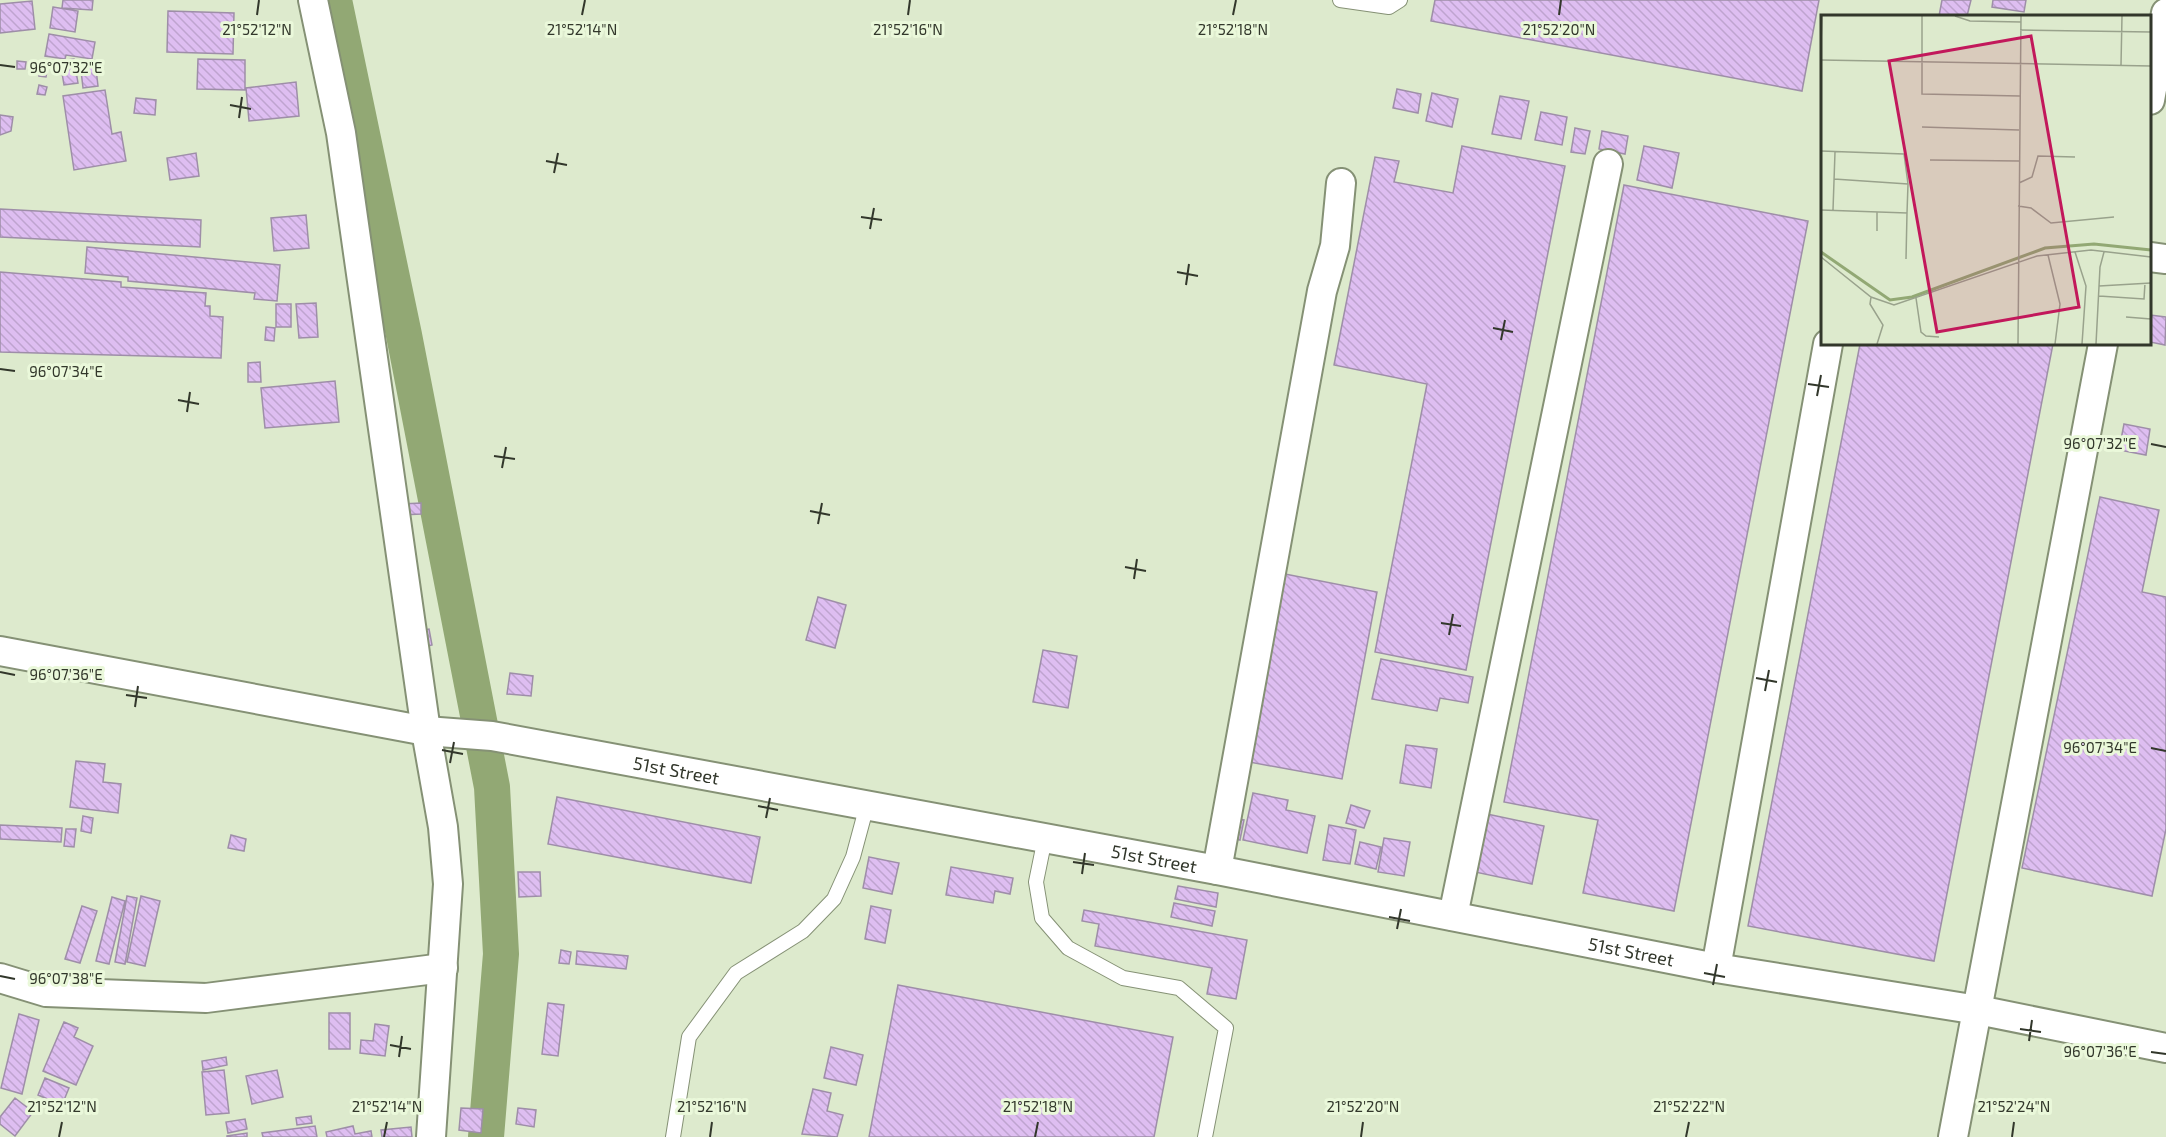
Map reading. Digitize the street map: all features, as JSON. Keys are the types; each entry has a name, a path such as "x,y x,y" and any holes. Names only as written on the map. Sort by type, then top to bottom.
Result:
{"street":[{"path":"313,0 341,133 438,732 448,884 431,1137"},
{"path":"2151,95 2166,13"},
{"path":"1454,916 1608,164"},
{"path":"1217,870 1322,291 1335,246 1341,183"},
{"path":"2151,256 2166,260"},
{"path":"1716,968 1828,345"},
{"path":"1953,1137 2103,345"},
{"name":"51st Street","path":"0,651 438,732 492,736 1217,870 1716,968 1978,1010 2166,1048"},
{"path":"0,978 46,992 206,998 442,968"}],"lane":[{"path":"1340,0 1389,7 1400,0"},
{"path":"673,1137 689,1037 736,974 803,931 834,899 853,857 867,805"},
{"path":"1045,838 1036,882 1042,918 1068,948 1123,978 1179,988 1226,1028 1205,1137"}],"building":[{"path":"63,0 93,0 92,10 62,8"},
{"path":"1435,0 1819,0 1802,91 1431,21"},
{"path":"1942,0 1971,0 1967,15 1939,15"},
{"path":"1993,0 2026,0 2024,12 1992,7"},
{"path":"32,1 35,29 0,33 0,4"},
{"path":"53,7 78,11 75,32 50,28"},
{"path":"168,11 234,13 233,54 167,52"},
{"path":"49,34 95,42 92,59 66,55 65,59 45,56"},
{"path":"74,59 78,83 64,85 60,61"},
{"path":"198,59 245,60 245,90 197,89"},
{"path":"95,60 98,86 83,88 80,62"},
{"path":"17,61 26,62 25,69 17,69"},
{"path":"40,70 47,71 46,77 39,76"},
{"path":"296,82 299,116 249,121 246,88"},
{"path":"39,85 47,87 45,95 37,94"},
{"path":"1397,89 1421,94 1418,113 1393,108"},
{"path":"105,90 112,134 121,132 126,161 74,170 63,96"},
{"path":"1432,93 1458,99 1452,127 1426,121"},
{"path":"1500,96 1529,101 1521,139 1492,134"},
{"path":"136,98 156,100 155,115 134,113"},
{"path":"1541,112 1567,117 1562,145 1535,140"},
{"path":"0,115 13,117 11,131 0,135"},
{"path":"1575,128 1590,131 1585,154 1571,152"},
{"path":"1602,131 1628,136 1625,154 1599,149"},
{"path":"1462,146 1565,166 1466,670 1375,652 1427,384 1334,365 1375,157 1399,161 1394,182 1453,193"},
{"path":"1644,146 1679,153 1672,188 1637,180"},
{"path":"196,153 199,176 170,180 167,158"},
{"path":"1624,185 1808,221 1674,911 1583,893 1598,820 1504,802"},
{"path":"0,209 201,220 200,247 0,237"},
{"path":"306,215 309,248 274,251 271,218"},
{"path":"87,247 280,265 277,301 254,299 255,293 128,281 128,277 85,273"},
{"path":"0,272 121,282 121,287 206,293 205,306 210,306 210,316 223,317 221,358 0,352"},
{"path":"316,303 318,337 299,338 296,304"},
{"path":"276,304 291,304 291,327 276,327"},
{"path":"2151,315 2166,317 2165,345 2151,342"},
{"path":"266,327 275,328 274,341 265,340"},
{"path":"1860,345 2053,345 1934,961 1748,926"},
{"path":"260,362 261,382 248,382 248,363"},
{"path":"335,381 339,422 265,428 261,388"},
{"path":"2124,424 2150,429 2146,455 2119,450"},
{"path":"2100,497 2159,510 2142,592 2166,597 2166,829 2152,896 2022,868"},
{"path":"421,503 421,514 401,515 401,504"},
{"path":"1285,574 1377,592 1342,779 1249,762"},
{"path":"818,597 846,605 835,648 806,640"},
{"path":"429,629 432,645 420,648 417,631"},
{"path":"1043,650 1077,656 1068,708 1033,702"},
{"path":"1381,659 1473,677 1468,703 1440,698 1437,711 1372,699"},
{"path":"510,673 533,676 531,696 507,694"},
{"path":"1406,745 1437,749 1431,788 1400,783"},
{"path":"76,761 105,764 103,782 121,784 118,813 70,807"},
{"path":"1253,793 1288,800 1286,810 1315,816 1307,853 1243,840"},
{"path":"557,797 760,837 751,883 548,844"},
{"path":"1351,805 1370,811 1364,828 1346,823"},
{"path":"1487,814 1544,826 1532,884 1475,872"},
{"path":"83,816 93,818 91,833 81,831"},
{"path":"1230,818 1244,820 1240,840 1226,837"},
{"path":"0,825 62,828 61,842 0,839"},
{"path":"1329,825 1356,830 1350,864 1323,860"},
{"path":"66,829 76,829 74,847 64,846"},
{"path":"231,835 246,839 244,851 228,848"},
{"path":"1384,838 1410,842 1404,876 1378,872"},
{"path":"1360,842 1381,847 1376,869 1355,864"},
{"path":"869,857 899,863 892,894 863,888"},
{"path":"951,867 1013,878 1010,894 995,891 993,903 946,895"},
{"path":"518,872 540,872 541,896 519,897"},
{"path":"1178,886 1218,893 1216,907 1175,899"},
{"path":"127,896 137,898 125,964 115,962"},
{"path":"141,896 160,901 145,966 127,962"},
{"path":"112,897 125,901 109,964 96,961"},
{"path":"1174,903 1215,911 1212,926 1171,917"},
{"path":"82,906 97,911 80,963 65,959"},
{"path":"871,906 891,910 885,943 865,939"},
{"path":"1084,910 1247,940 1236,999 1207,994 1212,968 1095,946 1099,924 1082,921"},
{"path":"561,950 571,952 569,964 559,963"},
{"path":"577,951 628,956 626,969 576,964"},
{"path":"898,985 1173,1037 1154,1137 869,1137"},
{"path":"548,1003 564,1005 558,1056 542,1054"},
{"path":"329,1013 350,1013 350,1049 329,1049"},
{"path":"19,1014 39,1020 22,1094 1,1088"},
{"path":"64,1022 78,1028 74,1037 93,1046 76,1085 43,1071"},
{"path":"375,1024 389,1026 385,1056 360,1053 361,1040 373,1041"},
{"path":"831,1047 863,1055 856,1085 824,1078"},
{"path":"226,1057 227,1065 203,1070 202,1061"},
{"path":"224,1070 229,1113 206,1115 202,1072"},
{"path":"277,1070 283,1097 252,1104 246,1076"},
{"path":"45,1078 69,1088 62,1105 38,1095"},
{"path":"813,1089 831,1093 827,1111 843,1115 837,1137 802,1134"},
{"path":"15,1098 33,1112 15,1136 0,1124 0,1117"},
{"path":"461,1108 483,1109 481,1133 459,1130"},
{"path":"518,1108 536,1110 534,1127 516,1124"},
{"path":"311,1116 312,1123 297,1125 296,1118"},
{"path":"245,1119 247,1129 228,1133 226,1122"},
{"path":"315,1126 317,1137 263,1137 262,1133"},
{"path":"353,1126 355,1134 371,1131 372,1137 327,1137 326,1132"},
{"path":"411,1127 412,1137 382,1137 381,1130"},
{"path":"247,1133 247,1137 227,1137 227,1136"}],"waterway":[{"path":"334,0 404,335 492,787 501,954 486,1137"}]}
